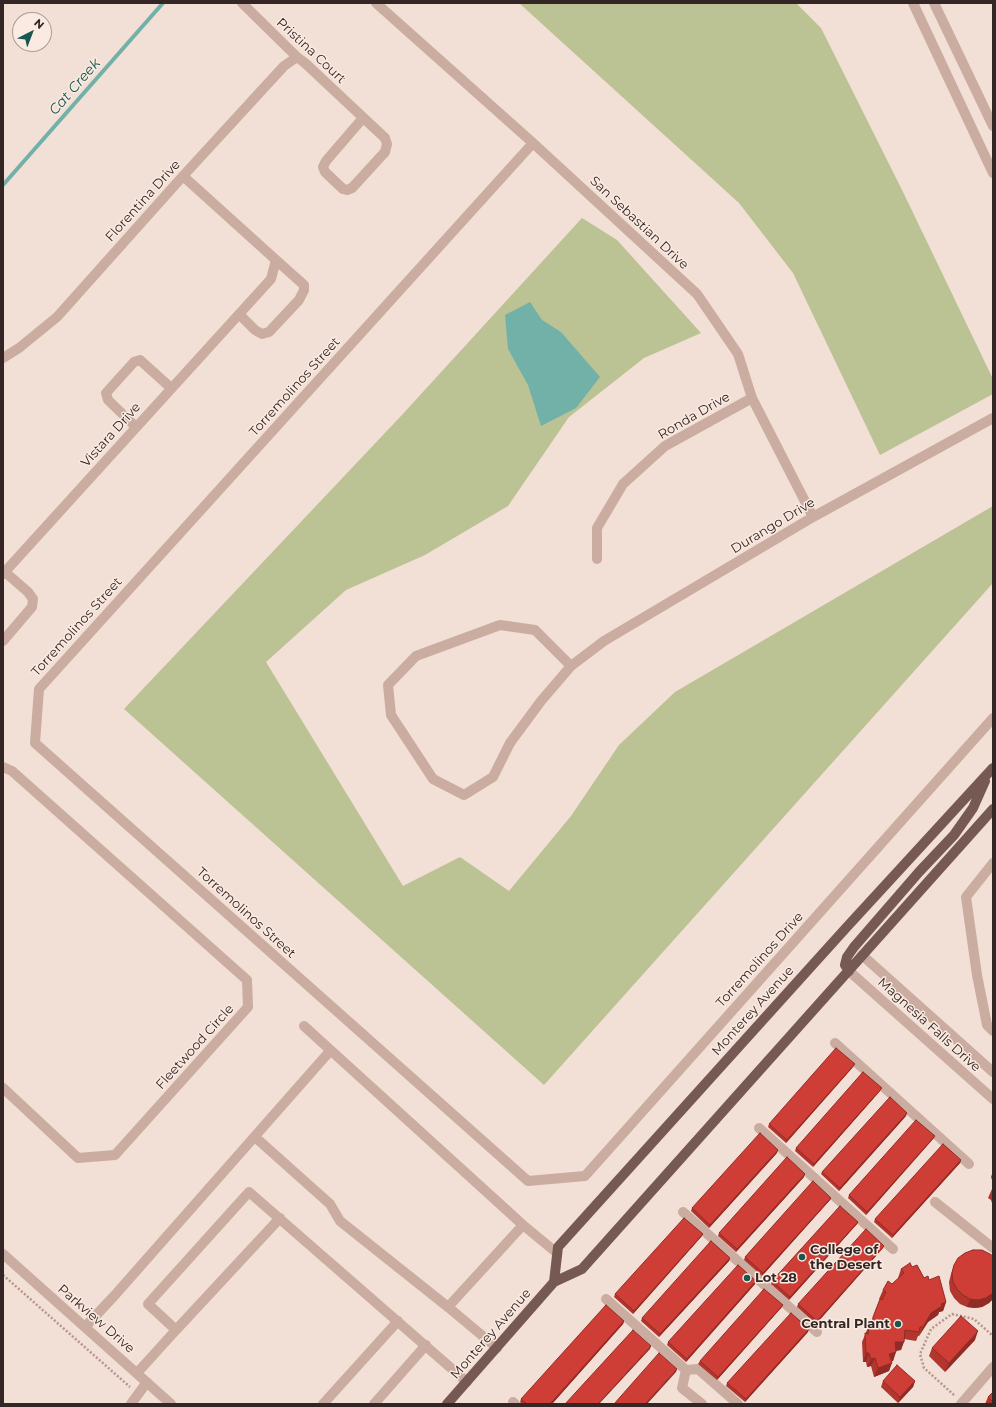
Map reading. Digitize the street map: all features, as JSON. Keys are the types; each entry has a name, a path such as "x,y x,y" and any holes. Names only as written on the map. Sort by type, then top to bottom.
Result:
{"main road":[{"path":"849,971 845,965 847,958 854,947 954,835 973,808 991,770"},
{"name":"Monterey Avenue","path":"554,1282 558,1247 845,929 991,770"},
{"name":"Monterey Avenue","path":"448,1404 554,1282 582,1269 993,809"}],"street":[{"name":"Pristina Court","path":"242,3 297,57 306,63 385,138 387,144 385,152 352,188 347,190 343,189 325,172 323,167 326,161 363,118"},
{"name":"San Sebastian Drive","path":"376,3 533,143 697,294 738,354 752,398 813,517"},
{"path":"913,3 993,173"},
{"path":"934,3 993,126"},
{"name":"Florentina Drive","path":"3,358 19,348 57,317 284,66 297,57"},
{"name":"Torremolinos Street","path":"528,1181 35,743 39,689 533,143"},
{"path":"183,176 304,285 304,290 299,300 269,332 262,334 255,330 238,314"},
{"name":"Vistara Drive","path":"4,573 270,279 276,260"},
{"path":"136,427 108,400 106,393 134,362 140,360 171,388"},
{"name":"Ronda Drive","path":"597,560 597,528 623,484 664,446 752,398"},
{"name":"Durango Drive","path":"571,666 535,630 500,624 416,656 388,685 391,715 433,779 464,795 493,777 510,743 541,701 571,666 604,642 813,517 993,418"},
{"path":"3,641 32,607 33,599 28,592 4,573"},
{"name":"Torremolinos Drive","path":"528,1181 585,1176 993,718"},
{"name":"Fleetwood Circle","path":"3,767 12,771 247,980 248,1007 115,1155 78,1158 3,1088"},
{"path":"990,1028 978,975 966,897 993,863"},
{"name":"Magnesia Falls Drive","path":"862,955 993,1072"},
{"name":"Magnesia Falls Drive","path":"849,971 993,1099"},
{"path":"304,1026 523,1225 557,1253"},
{"path":"835,1044 969,1164"},
{"path":"85,1327 330,1051"},
{"path":"759,1128 893,1249"},
{"path":"255,1137 330,1204 340,1221 497,1348"},
{"path":"176,1330 148,1304 249,1192 467,1382"},
{"path":"935,1202 993,1248"},
{"path":"683,1212 817,1332"},
{"path":"137,1373 280,1218"},
{"path":"448,1307 523,1225"},
{"name":"Parkview Drive","path":"5,1260 85,1327 171,1404"},
{"path":"606,1299 686,1370 698,1369 738,1404"},
{"path":"323,1404 398,1321"},
{"path":"374,1404 426,1345"},
{"path":"961,1403 993,1368"},
{"path":"686,1370 682,1388 702,1404"},
{"path":"131,1404 147,1382"}],"path":[{"path":"3,1275 118,1376"},
{"path":"961,1403 924,1368 920,1354 931,1329 952,1314 974,1319 993,1336"}],"green space":[{"path":"519,3 796,3 821,28 904,194 993,379 993,394 880,455 793,273 739,203"},
{"path":"582,218 617,240 701,333 644,358 569,417 508,506 425,555 346,590 266,662 403,886 460,857 509,891 571,816 619,745 675,692 993,506 993,583 544,1085 124,709 401,416"}],"water":[{"path":"530,302 542,320 561,332 600,377 576,408 541,426 528,385 508,349 505,315"}],"building":[{"path":"836,1048 855,1064 787,1140 769,1124"},
{"path":"863,1072 882,1088 814,1164 796,1148"},
{"path":"890,1097 907,1113 840,1188 822,1172"},
{"path":"916,1120 935,1136 867,1212 849,1195"},
{"path":"760,1133 778,1150 710,1225 692,1208"},
{"path":"943,1144 961,1160 893,1235 875,1219"},
{"path":"787,1157 805,1174 737,1249 719,1233"},
{"path":"813,1181 831,1198 763,1273 745,1257"},
{"path":"840,1206 858,1222 790,1297 772,1281"},
{"path":"684,1218 703,1234 634,1311 615,1294"},
{"path":"866,1229 884,1246 817,1321 798,1304"},
{"path":"711,1241 730,1258 660,1334 642,1318"},
{"path":"973,1250 982,1250 993,1256 993,1293 986,1298 978,1300 970,1299 957,1289 953,1282 952,1273 958,1258"},
{"name":"Central Plant","path":"910,1263 912,1267 917,1265 924,1278 928,1276 929,1280 939,1276 946,1302 941,1304 942,1306 931,1313 923,1327 920,1327 919,1332 905,1330 904,1342 895,1342 896,1352 889,1354 892,1363 878,1368 875,1358 871,1359 869,1353 866,1353 865,1333 868,1334 869,1325 872,1326 873,1317 880,1299 882,1300 886,1292 883,1290 888,1281 892,1284 904,1273 901,1269"},
{"path":"738,1265 756,1281 687,1359 668,1342"},
{"path":"764,1289 783,1305 718,1377 700,1361"},
{"path":"606,1305 624,1321 550,1404 527,1404 521,1399"},
{"path":"791,1313 809,1329 746,1399 727,1383"},
{"path":"961,1316 978,1331 949,1363 932,1348"},
{"path":"633,1330 651,1346 598,1404 565,1404"},
{"path":"659,1353 677,1369 645,1404 614,1404"},
{"path":"897,1365 915,1381 900,1397 883,1381"},
{"path":"993,1392 993,1402 988,1397"}],"waterway":[{"name":"Cat Creek","path":"3,185 163,3"}],"place":[{"name":"College of the Desert","path":"802,1257"},
{"name":"Lot 28","path":"747,1278"},
{"name":"Central Plant","path":"898,1324"}]}
